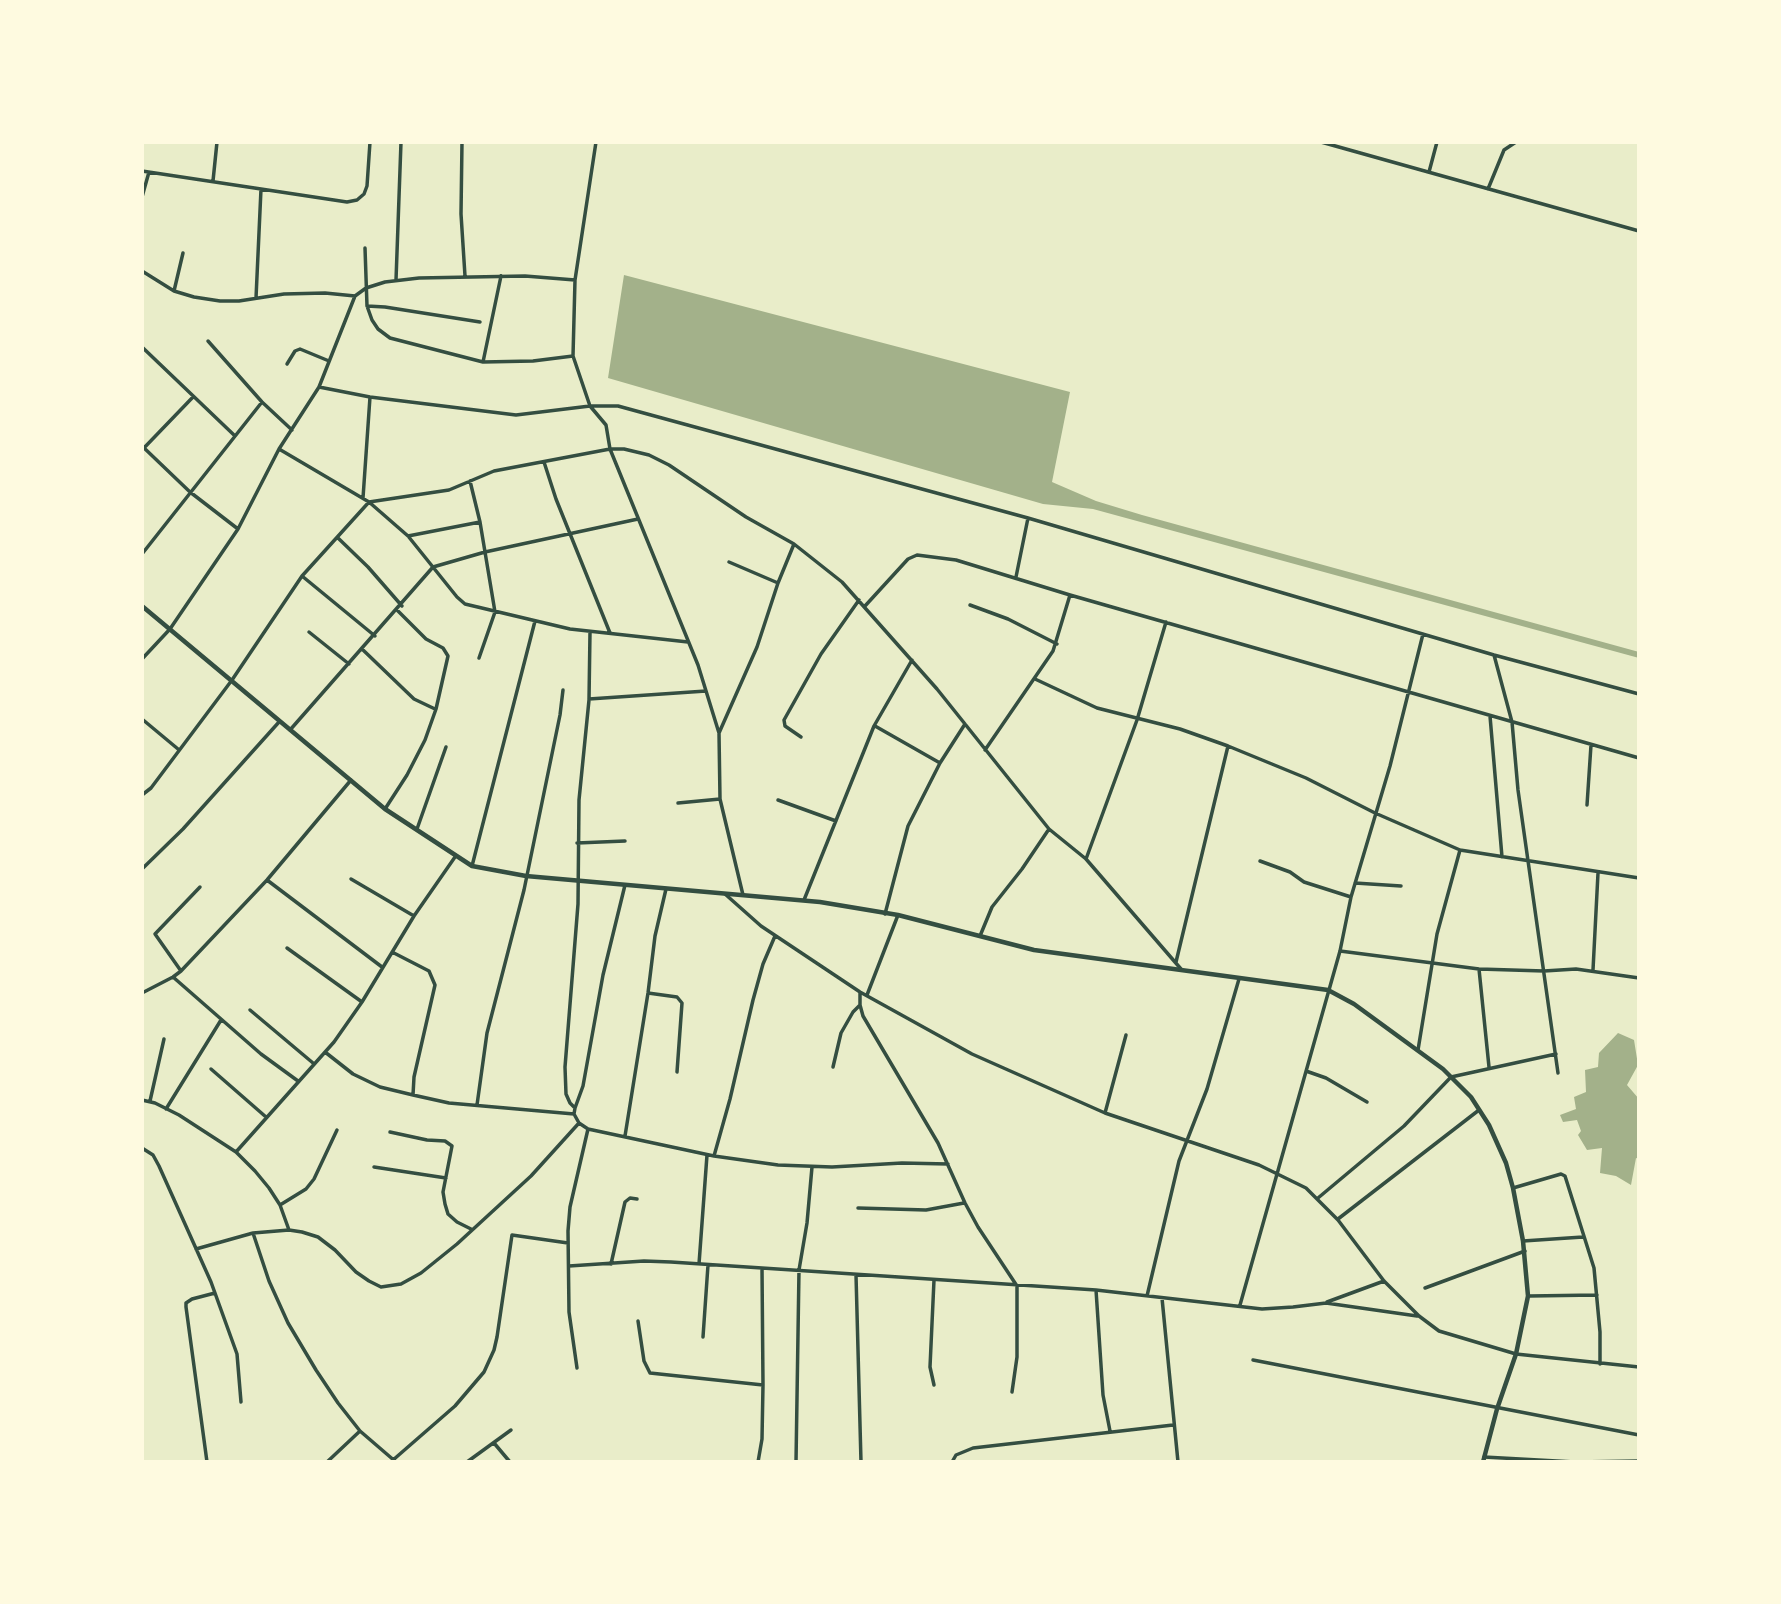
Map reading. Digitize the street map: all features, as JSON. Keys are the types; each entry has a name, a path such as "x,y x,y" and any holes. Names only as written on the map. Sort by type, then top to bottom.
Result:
{"street":[{"path":"213,181 217,142"},
{"path":"142,171 187,180 213,181 347,202 357,200 364,194 370,142"},
{"path":"396,280 401,142"},
{"path":"462,142 461,214 465,276"},
{"path":"596,142 575,280 573,356 590,406 606,425 610,449 706,691 719,733 720,799 743,895"},
{"path":"1321,142 1339,144 1639,231"},
{"path":"1429,172 1437,142"},
{"path":"1488,189 1504,150 1516,142"},
{"path":"142,197 149,172"},
{"path":"257,298 261,189"},
{"path":"365,248 368,306 378,330 390,338 483,362 533,361 573,356"},
{"path":"174,290 183,253"},
{"path":"142,271 174,290 194,297 220,301 284,294 325,293 355,296"},
{"path":"142,659 170,629 238,529 279,449 319,387 355,296 366,288 396,280 525,275 575,280"},
{"path":"483,362 500,276"},
{"path":"368,306 480,322"},
{"path":"208,341 262,402 292,430"},
{"path":"142,347 234,436"},
{"path":"287,364 295,351 300,349 329,360"},
{"path":"319,387 370,397 516,415 618,405 1028,518 1494,655 1639,694"},
{"path":"193,397 143,448 190,492 238,529"},
{"path":"363,498 370,397"},
{"path":"142,554 262,402"},
{"path":"279,449 369,502 408,537 465,604 590,632 688,642"},
{"path":"142,795 150,789 232,680 302,576 369,502 449,490 494,471 610,449 649,455 669,465 746,517 820,562 865,606 912,660 1049,830 1086,859 1182,971"},
{"path":"544,462 610,634"},
{"path":"470,481 481,522 495,612 479,658"},
{"path":"1016,577 1028,518"},
{"path":"290,730 402,606 433,567 485,552 638,519"},
{"path":"408,537 481,522"},
{"path":"338,538 402,606"},
{"path":"719,733 757,647 794,544"},
{"path":"865,606 897,568 917,555 956,560 1639,758"},
{"path":"729,562 778,583"},
{"path":"302,576 374,636"},
{"path":"985,750 1057,644 1070,595"},
{"path":"801,737 785,726 784,720 821,654 859,600"},
{"path":"970,605 1008,619 1057,644"},
{"path":"142,606 385,809 472,866 526,876 804,900 898,915 1034,950 1328,990 1354,1004 1451,1077 1480,1109 1506,1163 1525,1251 1528,1296 1516,1353 1497,1409 1484,1460 1639,1461"},
{"path":"385,809 425,740 436,709 447,652 426,639 397,610"},
{"path":"472,866 535,621"},
{"path":"1086,859 1137,720 1166,622"},
{"path":"309,632 349,664"},
{"path":"575,1108 570,1103 564,1083 578,881 579,800 589,700 590,632"},
{"path":"1240,1305 1340,951 1351,897 1390,766 1423,634"},
{"path":"362,649 414,699 436,709"},
{"path":"1494,655 1512,722 1518,790 1558,1073"},
{"path":"804,900 874,726 912,660"},
{"path":"1035,679 1097,708 1180,729 1228,746 1306,778 1460,850 1639,878"},
{"path":"477,1105 487,1033 526,876 563,690"},
{"path":"589,700 706,691"},
{"path":"1490,716 1502,857"},
{"path":"142,719 178,749"},
{"path":"142,869 183,829 279,722"},
{"path":"885,914 908,826 940,763 965,724"},
{"path":"874,726 940,763"},
{"path":"1587,805 1591,745"},
{"path":"1176,962 1228,746"},
{"path":"416,831 446,747"},
{"path":"142,993 181,971 267,880 351,780"},
{"path":"678,803 720,799"},
{"path":"778,800 836,821"},
{"path":"979,938 992,907 1049,830"},
{"path":"578,843 625,841"},
{"path":"1417,1052 1442,912 1460,850"},
{"path":"236,1152 325,1052 362,1002 414,916 455,857"},
{"path":"1260,861 1290,872 1304,882 1351,897"},
{"path":"1593,970 1598,873"},
{"path":"351,879 414,916"},
{"path":"267,880 382,967"},
{"path":"1355,883 1401,886"},
{"path":"625,885 603,975 583,1086 575,1108 579,1123 588,1129 714,1156 778,1165 812,1167 948,1164"},
{"path":"181,971 156,933 200,887"},
{"path":"625,1136 655,936 666,889"},
{"path":"725,894 775,936 860,992 972,1054 1105,1113 1279,1173 1306,1188 1338,1220 1384,1281 1419,1316 1439,1331 1516,1353 1639,1367"},
{"path":"867,995 898,915"},
{"path":"714,1156 753,1000 763,964 775,936"},
{"path":"287,948 362,1002"},
{"path":"1340,951 1479,969 1593,970 1639,978"},
{"path":"392,952 429,971 435,985 412,1095"},
{"path":"1479,969 1489,1067"},
{"path":"173,977 298,1082"},
{"path":"1147,1296 1167,1207 1187,1141 1207,1089 1239,977"},
{"path":"860,992 863,1016 915,1101 965,1203 1017,1286 1017,1357 1012,1392"},
{"path":"648,993 677,997 682,1003 677,1072"},
{"path":"833,1067 841,1033 860,1005"},
{"path":"250,1010 313,1063"},
{"path":"166,1108 221,1020"},
{"path":"1105,1113 1126,1035"},
{"path":"150,1101 164,1039"},
{"path":"325,1052 353,1074 380,1087 412,1095 449,1103 575,1114"},
{"path":"1318,1198 1404,1126 1451,1077 1556,1054"},
{"path":"211,1069 266,1117"},
{"path":"1306,1071 1326,1078 1367,1102"},
{"path":"142,1100 166,1108 236,1152 256,1171 280,1205 289,1230"},
{"path":"1338,1220 1480,1109"},
{"path":"196,1249 253,1233 289,1230 318,1237 356,1272 381,1287 401,1284 421,1273 472,1230 531,1176 579,1123"},
{"path":"577,1368 569,1312 568,1242 570,1207 588,1129"},
{"path":"280,1205 306,1189 314,1179 337,1130"},
{"path":"390,1132 449,1142 453,1150 443,1192 448,1214 472,1230"},
{"path":"142,1148 153,1155 159,1166 215,1293 237,1354 241,1402"},
{"path":"699,1264 707,1154"},
{"path":"374,1167 446,1178"},
{"path":"796,1462 799,1270 812,1167"},
{"path":"1513,1188 1564,1174 1594,1268 1600,1364"},
{"path":"611,1264 625,1202 630,1198 637,1199"},
{"path":"858,1208 926,1210 965,1203"},
{"path":"253,1233 269,1281 288,1323 338,1403 360,1431 395,1461 455,1406 484,1372 495,1350 512,1235 568,1242"},
{"path":"1523,1241 1583,1237"},
{"path":"1424,1288 1525,1251"},
{"path":"569,1266 645,1261 699,1264 1096,1290 1262,1309 1326,1303 1419,1316"},
{"path":"703,1337 708,1265"},
{"path":"758,1462 762,1439 762,1268"},
{"path":"856,1275 861,1462"},
{"path":"934,1280 930,1367 934,1385"},
{"path":"1326,1303 1384,1281"},
{"path":"1096,1290 1102,1395 1110,1431"},
{"path":"207,1462 186,1303 191,1299 215,1293"},
{"path":"1528,1296 1597,1295"},
{"path":"1162,1298 1178,1462"},
{"path":"638,1321 644,1360 650,1373 763,1385"},
{"path":"1254,1360 1639,1436"},
{"path":"952,1462 956,1455 972,1448 1173,1425"},
{"path":"467,1462 511,1430"},
{"path":"327,1462 360,1431"},
{"path":"494,1443 510,1462"}],"shaded area":[{"path":"624,275 1070,392 1052,482 1096,501 1142,515 1639,652 1639,658 1093,509 1043,504 608,378"},
{"path":"1618,1033 1634,1040 1638,1065 1627,1085 1639,1099 1639,1159 1636,1158 1631,1185 1616,1176 1600,1173 1602,1148 1587,1150 1578,1135 1581,1131 1577,1120 1563,1122 1560,1115 1576,1109 1574,1097 1586,1092 1585,1070 1598,1067 1599,1053"}]}
